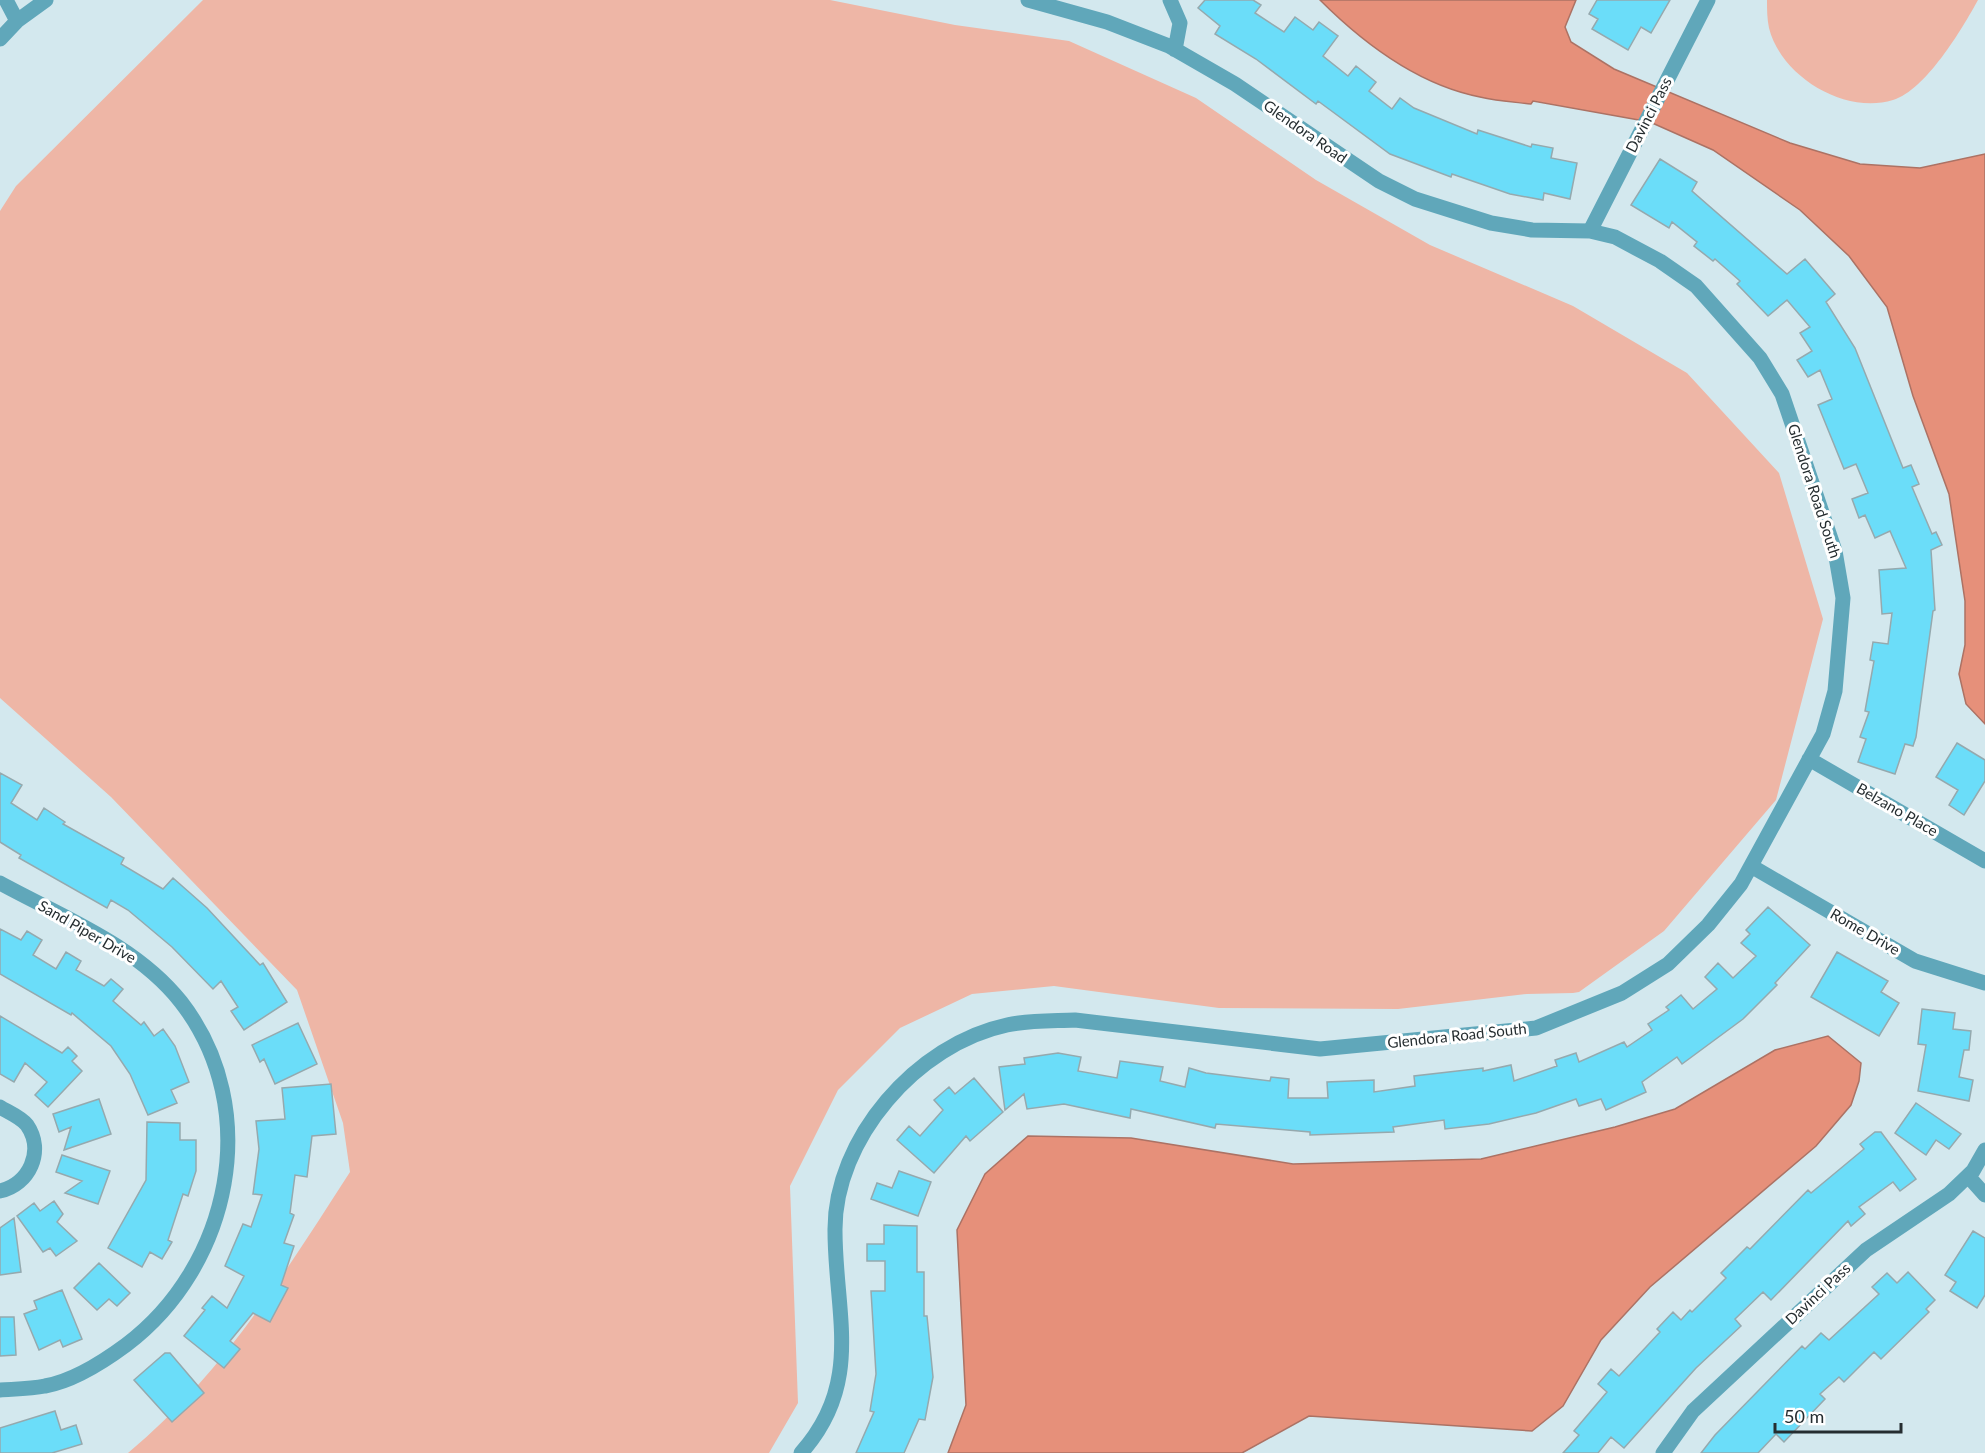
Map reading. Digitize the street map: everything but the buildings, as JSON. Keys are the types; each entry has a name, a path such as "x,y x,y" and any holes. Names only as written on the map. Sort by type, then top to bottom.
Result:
{"street":[{"path":"6,0 17,21"},
{"path":"0,39 17,21 46,0"},
{"name":"Glendora Road","path":"1028,0 1079,6 1175,50 1254,96 1353,165 1415,199 1491,223 1532,230 1590,231"},
{"path":"1170,0 1180,23 1175,50"},
{"name":"Davinci Pass","path":"1590,231 1708,0"},
{"name":"Glendora Road South","path":"801,1453 813,1441 827,1414 839,1381 843,1338 834,1230 840,1188 849,1158 866,1128 888,1100 914,1072 945,1051 978,1034 1007,1025 1044,1021 1075,1020 1320,1049 1536,1028 1622,993 1668,964 1708,925 1741,884 1824,734 1835,691 1843,598 1835,552 1782,394 1760,358 1696,286 1660,261 1615,237 1590,231"},
{"name":"Belzano Place","path":"1809,759 1985,861"},
{"name":"Rome Drive","path":"1751,866 1915,961 1985,983"},
{"name":"Sand Piper Drive","path":"0,883 120,948 153,972 174,994 203,1036 219,1074 228,1114 229,1149 225,1184 216,1219 203,1251 185,1282 164,1310 138,1335 110,1356 79,1373 46,1386 0,1390"},
{"path":"0,1107 25,1122 35,1147 31,1167 24,1178 14,1187 0,1191"},
{"name":"Davinci Pass","path":"1663,1453 1693,1411 1866,1250 1948,1194 1968,1176 1985,1150"},
{"path":"1968,1176 1985,1195"}],"shaded area":[{"path":"203,0 830,0 955,25 1069,41 1196,98 1316,180 1430,245 1573,306 1687,373 1779,473 1823,619 1776,800 1664,931 1579,992 1527,994 1398,1009 1219,1008 1054,986 972,994 900,1028 838,1090 790,1186 798,1403 769,1453 128,1453 162,1422 223,1356 276,1285 350,1172 343,1123 297,990 111,797 0,698 0,211 16,186"},
{"path":"1320,0 1576,0 1565,27 1571,42 1614,69 1790,143 1860,164 1920,168 1985,154 1985,724 1966,704 1959,674 1965,645 1965,601 1949,494 1913,396 1887,307 1849,256 1800,210 1713,150 1650,122 1533,101 1531,104 1486,98 1435,83 1373,46"},
{"path":"1767,0 1978,0 1942,57 1918,84 1893,100 1874,103 1855,102 1835,96 1817,88 1801,76 1787,62 1776,45 1768,25"},
{"path":"1828,1036 1861,1063 1859,1081 1851,1105 1816,1146 1650,1287 1601,1340 1563,1406 1532,1431 1309,1416 1242,1453 948,1453 966,1405 957,1230 985,1174 1028,1136 1131,1138 1293,1164 1481,1159 1615,1127 1675,1109 1775,1050"}]}
